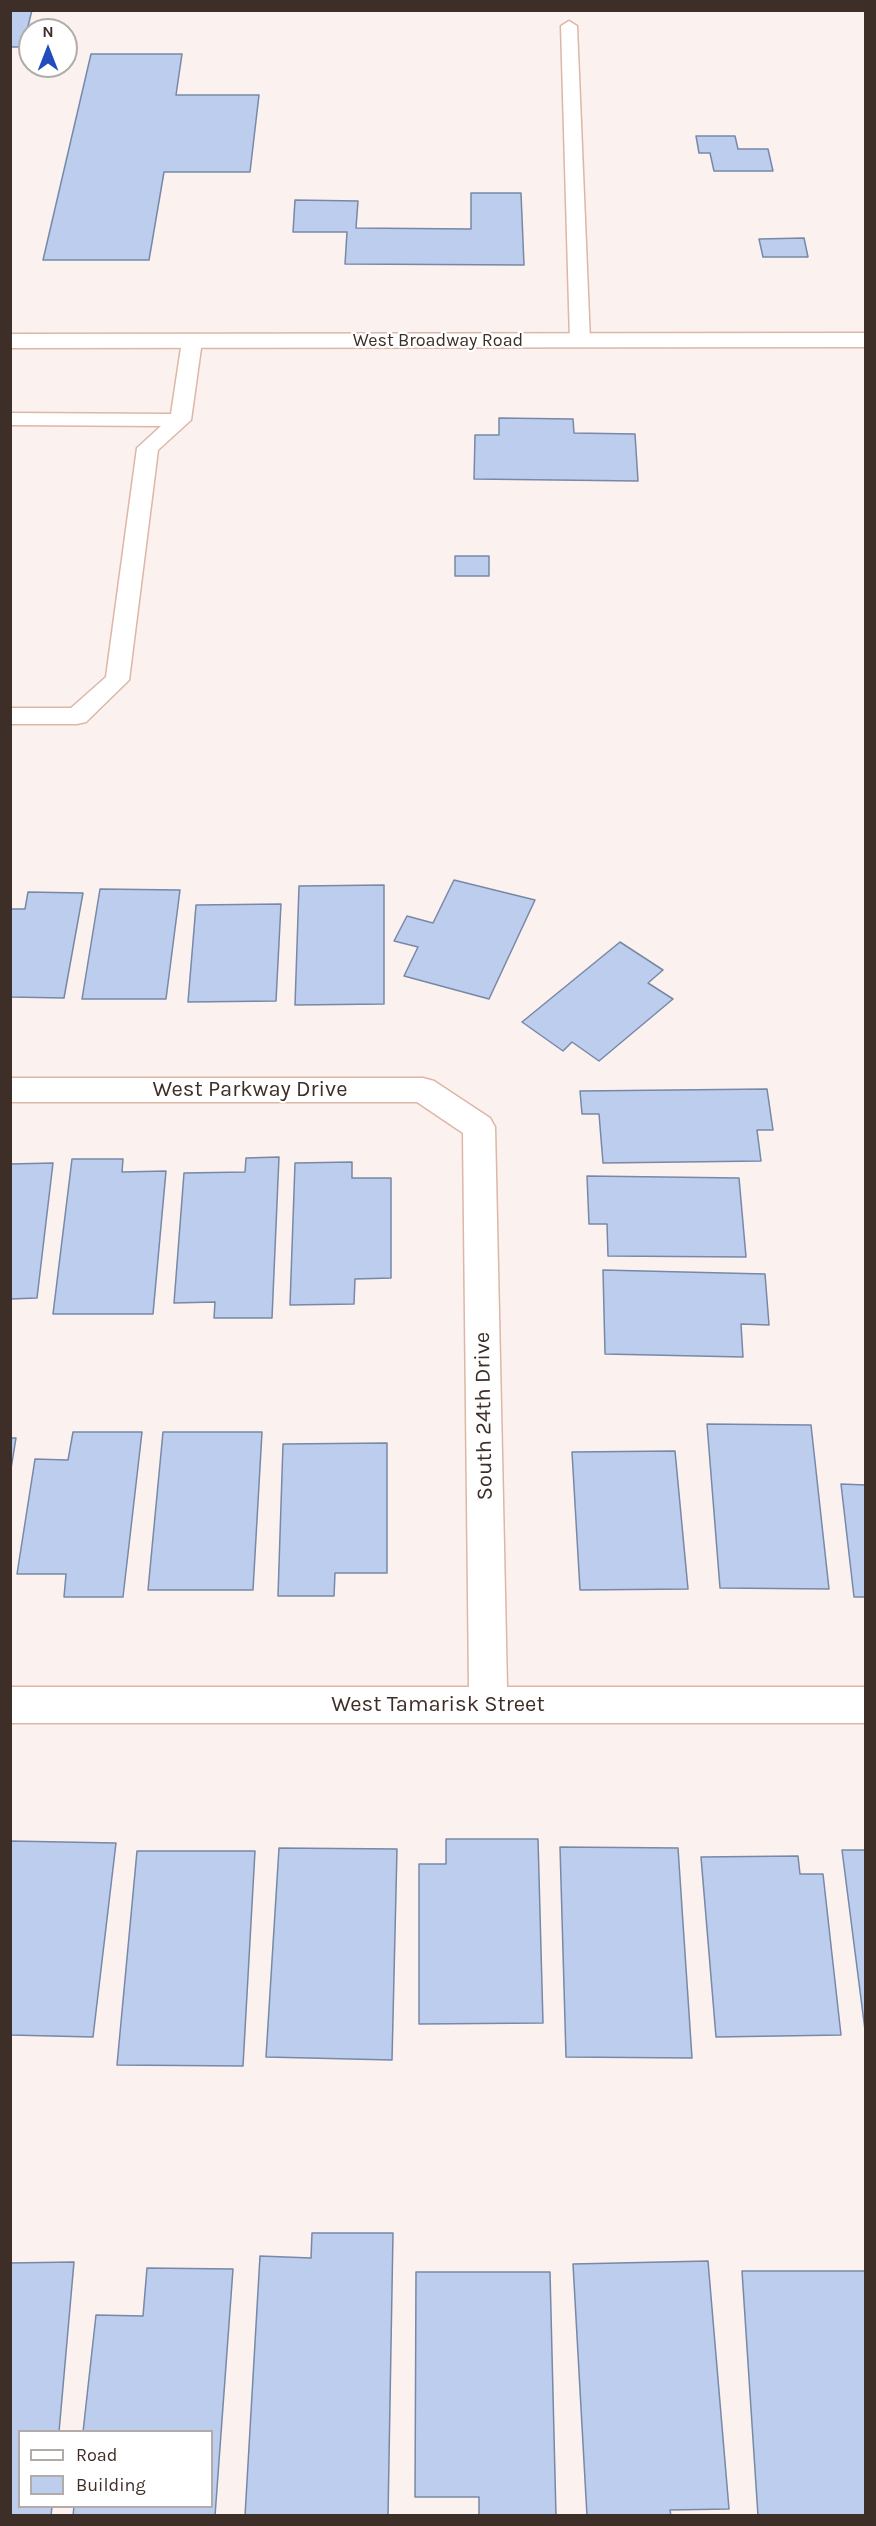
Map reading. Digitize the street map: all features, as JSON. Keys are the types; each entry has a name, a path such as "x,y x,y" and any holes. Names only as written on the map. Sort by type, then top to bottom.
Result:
{"street":[{"name":"West Broadway Road","path":"10,341 866,340"},
{"name":"West Parkway Drive","path":"10,1090 423,1090 479,1127"},
{"name":"South 24th Drive","path":"479,1127 488,1705"},
{"name":"West Tamarisk Street","path":"10,1705 866,1705"}],"lane":[{"path":"569,26 580,341"},
{"path":"10,716 77,716 117,680 148,448 181,420 192,341"},
{"path":"10,419 181,420"}],"building":[{"path":"10,10 32,10 30,18 18,18 18,47 10,47"},
{"path":"91,54 182,54 176,95 259,95 250,172 164,172 149,260 43,260"},
{"path":"696,136 735,136 738,149 768,149 773,171 714,171 710,153 699,153"},
{"path":"471,193 521,193 524,265 345,264 347,232 293,232 295,200 358,201 356,228 471,229"},
{"path":"804,238 808,257 763,257 759,239"},
{"path":"499,418 573,419 574,433 635,434 638,481 474,479 475,435 499,435"},
{"path":"455,556 489,556 489,576 455,576"},
{"path":"454,880 535,900 489,999 404,976 418,947 394,941 407,916 433,923"},
{"path":"384,885 384,1004 295,1005 299,886"},
{"path":"100,889 180,890 166,999 82,999"},
{"path":"28,892 83,893 64,998 10,997 10,909 25,909"},
{"path":"281,904 276,1001 188,1002 196,905"},
{"path":"620,942 663,970 648,983 673,999 599,1061 572,1042 563,1051 522,1022"},
{"path":"767,1089 773,1130 757,1130 761,1161 603,1163 599,1114 582,1114 580,1091"},
{"path":"279,1157 272,1318 214,1318 215,1302 174,1303 184,1173 245,1172 246,1158"},
{"path":"72,1159 123,1159 122,1172 166,1171 153,1314 53,1314"},
{"path":"352,1162 352,1178 391,1178 391,1278 355,1279 354,1304 290,1305 295,1163"},
{"path":"53,1163 37,1298 10,1299 10,1164"},
{"path":"587,1176 739,1178 746,1257 608,1256 607,1224 589,1224"},
{"path":"603,1270 765,1274 769,1325 741,1324 743,1357 605,1354"},
{"path":"707,1424 811,1425 829,1589 720,1588"},
{"path":"73,1432 142,1432 123,1597 64,1597 66,1574 17,1574 35,1459 68,1460"},
{"path":"163,1432 262,1432 253,1590 148,1590"},
{"path":"10,1438 16,1438 10,1475"},
{"path":"387,1443 387,1573 335,1573 334,1596 278,1596 283,1444"},
{"path":"675,1451 688,1589 580,1590 572,1452"},
{"path":"841,1484 866,1485 866,1597 854,1597"},
{"path":"446,1839 538,1839 543,2023 419,2024 419,1864 446,1864"},
{"path":"10,1841 116,1843 93,2037 10,2035"},
{"path":"560,1847 678,1848 692,2058 566,2057"},
{"path":"279,1848 397,1849 392,2060 266,2057"},
{"path":"842,1850 866,1850 866,2038"},
{"path":"137,1851 255,1851 243,2066 117,2065"},
{"path":"798,1856 800,1874 823,1874 841,2035 716,2037 701,1857"},
{"path":"312,2233 393,2233 388,2516 245,2516 260,2256 311,2258"},
{"path":"708,2261 729,2509 670,2510 671,2516 587,2516 573,2264"},
{"path":"74,2262 59,2430 18,2430 18,2508 52,2508 51,2516 10,2516 10,2263"},
{"path":"147,2268 233,2269 215,2516 73,2516 74,2508 213,2508 213,2430 83,2430 96,2315 143,2316"},
{"path":"742,2271 866,2271 866,2516 758,2516"},
{"path":"416,2272 550,2272 556,2516 479,2516 479,2497 415,2497"}]}
